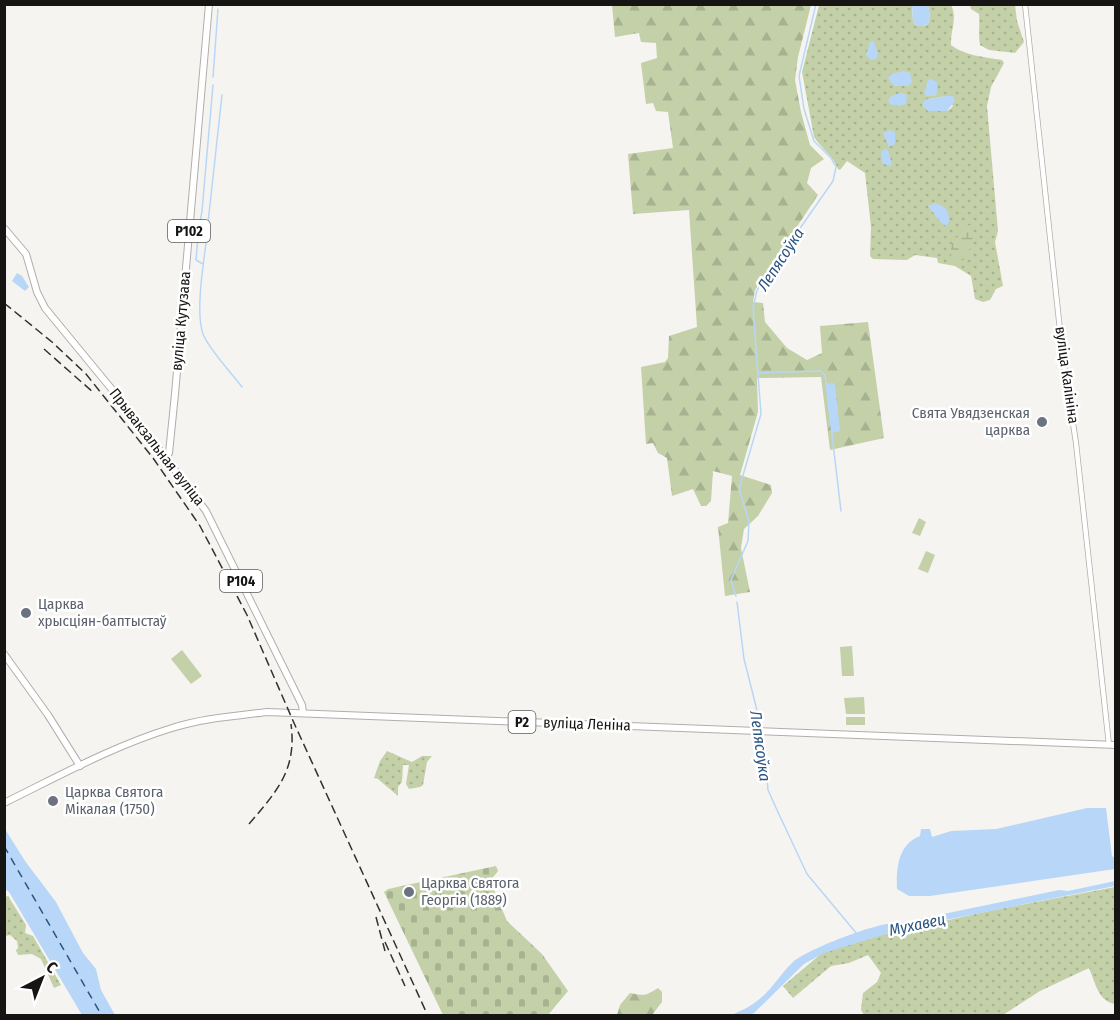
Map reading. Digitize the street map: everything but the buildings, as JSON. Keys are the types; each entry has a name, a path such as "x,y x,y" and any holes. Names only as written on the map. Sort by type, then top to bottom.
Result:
{"main road":[{"name":"вуліца Кутузава","path":"166,457 169,453 175,394 209,4"},
{"name":"Прывакзальная вуліца","path":"4,228 26,254 37,292 45,308 166,457 206,511 298,696 303,713"},
{"path":"4,654 48,715 80,766"},
{"name":"вуліца Леніна","path":"4,802 145,736 209,719 267,712 1113,745"}],"street":[{"name":"вуліца Калініна","path":"1024,4 1108,733 1113,745"},
{"path":"1099,745 1107,740 1108,733"}],"green space":[{"path":"612,5 811,5 798,57 795,80 810,145 824,159 811,168 807,183 818,195 755,290 753,302 763,303 765,322 787,348 807,360 822,353 820,326 868,322 884,438 830,450 821,377 757,378 758,412 740,475 771,485 772,493 758,516 744,529 741,548 750,592 725,596 718,527 728,523 732,476 713,471 711,501 706,506 701,506 693,489 672,496 667,458 658,453 653,443 646,444 641,367 665,362 668,358 669,336 697,327 689,210 633,214 628,154 673,148 668,112 656,111 653,103 646,104 641,63 657,58 656,43 641,42 639,33 615,37"},
{"path":"819,5 912,5 913,22 916,26 924,26 928,24 930,16 928,5 951,5 954,20 951,45 969,54 1002,60 1004,63 991,87 987,106 998,231 995,242 1003,286 996,289 990,300 983,302 975,299 971,276 955,266 938,263 937,258 915,255 907,260 873,259 870,256 871,227 865,173 847,161 840,170 838,169 814,137 802,72","holes":["946,96 953,106 949,110 928,111 925,100"]},
{"path":"970,5 1015,5 1017,21 1024,42 1015,53 989,50 980,45 979,14 971,9"},
{"path":"969,225 973,227 972,245 962,262 955,263 951,255 951,244 961,233 963,227"},
{"path":"919,518 926,522 920,536 912,533"},
{"path":"926,551 935,555 928,573 918,569"},
{"path":"852,646 854,676 842,676 840,647"},
{"path":"182,650 202,676 191,684 171,659"},
{"path":"864,697 865,714 846,714 844,698"},
{"path":"846,717 865,717 865,725 846,725"},
{"path":"387,751 412,762 422,756 432,756 427,762 423,785 409,789 406,784 409,765 403,765 398,796 374,778 380,761"},
{"path":"496,866 498,871 491,883 507,921 542,954 568,991 548,1015 443,1015 384,892 388,889"},
{"path":"1115,887 1115,1004 1101,996 1089,968 1040,991 1003,1015 864,1015 861,1010 863,993 877,982 881,973 868,955 849,963 831,966 793,998 783,986 822,953 885,934"},
{"path":"8,896 26,925 25,933 33,936 61,985 54,988 41,959 32,954 18,955 17,941 10,935 5,936 5,897"},
{"path":"658,988 662,992 662,1002 652,1015 617,1015 620,1005 630,993 645,995"}],"water":[{"path":"912,5 928,5 930,16 928,24 916,26 913,22"},
{"path":"874,41 878,54 876,59 871,60 866,55 870,42"},
{"path":"904,71 910,73 912,82 909,86 894,86 888,78 891,74"},
{"path":"932,79 937,82 937,93 935,96 926,96 924,93 928,80"},
{"path":"900,93 907,96 906,104 898,106 890,104 888,100 891,96"},
{"path":"953,96 955,101 947,111 928,111 922,105 925,100"},
{"path":"890,130 895,132 895,144 889,147 883,133"},
{"path":"886,149 892,164 890,166 882,163 881,151"},
{"path":"935,203 947,212 949,221 947,226 942,224 928,206"},
{"path":"17,273 22,276 29,287 25,291 12,281"},
{"path":"833,383 840,431 832,433 826,384"},
{"path":"1087,808 1106,808 1115,869 930,896 909,896 897,889 900,858 907,845 920,836 921,829 930,829 932,837 951,831 996,829"},
{"path":"5,829 25,861 56,902 83,953 96,969 101,990 115,1015 82,1015 9,892 5,889"},
{"name":"Мухавец","path":"1115,881 1115,886 905,928 824,953 804,964 754,1013 732,1015 758,1000 801,956 862,931 891,923"}],"waterway":[{"name":"Лепясоўка","path":"736,596 731,580 748,541 749,521 739,489 761,414 753,308 757,290 833,181 836,167 831,158 814,141 804,109 799,76 816,4"},
{"path":"213,77 218,9"},
{"path":"198,233 213,85"},
{"path":"207,232 222,95"},
{"path":"207,235 200,299 203,334 242,387"},
{"path":"198,237 196,260 203,264"},
{"path":"758,373 820,371 825,375 841,511"},
{"name":"Лепясоўка","path":"737,602 744,659 762,730"},
{"name":"Лепясоўка","path":"763,735 768,790 807,874 857,934"}],"ferry route":[{"path":"4,846 102,1016"}],"railway":[{"path":"4,303 52,342 86,374 153,458 200,526 247,615 428,1016"},
{"path":"44,349 94,393"},
{"path":"249,824 283,779 291,754 291,724"},
{"path":"376,917 385,951"},
{"path":"385,942 405,986"}],"place":[{"name":"Свята Увядзенская царква","path":"1042,422"},
{"name":"Царква хрысціян-баптыстаў","path":"26,613"},
{"name":"Царква Святога Мікалая (1750)","path":"53,801"},
{"name":"Царква Святога Георгія (1889)","path":"409,892"}]}
